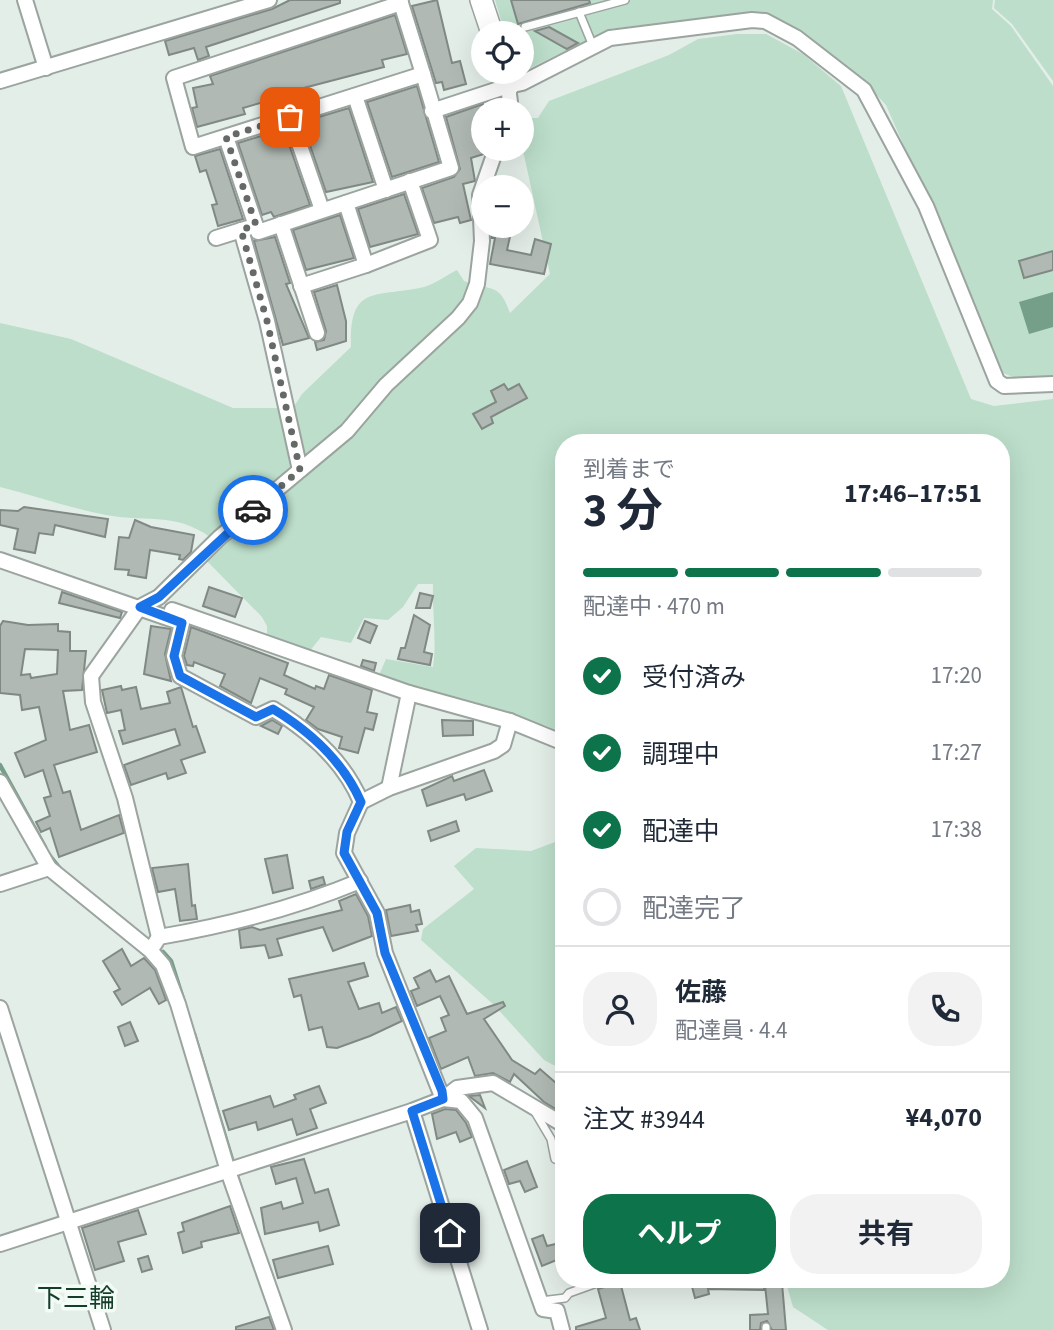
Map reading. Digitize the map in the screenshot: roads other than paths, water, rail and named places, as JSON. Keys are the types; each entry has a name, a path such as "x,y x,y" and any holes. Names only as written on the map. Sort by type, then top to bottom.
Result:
{"street":[{"path":"25,0 46,68"},
{"path":"0,81 269,0"},
{"path":"481,0 488,21"},
{"path":"226,137 258,232 452,168 432,111 423,74 400,1 174,78 193,147 423,74"},
{"path":"534,77 610,38 752,20 765,21 797,38 864,89 899,150 926,206 997,381 1004,386 1053,384"},
{"path":"432,111 494,84"},
{"path":"355,96 386,190"},
{"path":"290,117 323,210"},
{"path":"159,937 125,798 102,733 90,682 96,668 140,607 159,597 220,537 347,431 386,385 458,318 470,303 479,270 480,195 492,161"},
{"path":"301,286 430,240 410,181"},
{"path":"346,203 366,265"},
{"path":"281,224 317,333"},
{"path":"216,238 256,225"},
{"path":"241,230 267,321 300,470"},
{"path":"0,560 182,623 174,656 180,676 256,717 273,709 284,716 338,760 350,777 361,802"},
{"path":"140,607 158,605 409,693 510,721 555,739"},
{"path":"389,788 409,693"},
{"path":"503,745 510,721"},
{"path":"443,1099 385,953 377,913 344,853 344,844 361,802 389,788 503,745 517,735 536,731"},
{"path":"0,782 49,868 150,950 163,965 284,1330"},
{"path":"0,884 49,868"},
{"path":"150,950 159,937 221,926 305,904 360,881"},
{"path":"0,1008 103,1330"},
{"path":"0,1244 412,1111 443,1099 457,1088 493,1083 555,1120"},
{"path":"443,1099 461,1101 475,1118 543,1309 557,1311 562,1330"},
{"path":"412,1111 480,1330"}],"lane":[{"path":"534,24 625,0"},
{"path":"579,12 594,46"},
{"path":"531,1105 551,1139 555,1159"},
{"path":"541,1301 565,1298 569,1293 583,1288"}],"waterway":[{"path":"0,765 45,847"},
{"path":"49,855 61,870"},
{"path":"163,952 171,961 183,999"},
{"path":"194,1034 240,1186"}],"district":[{"name":"下三輪","path":"76,1298"}]}
